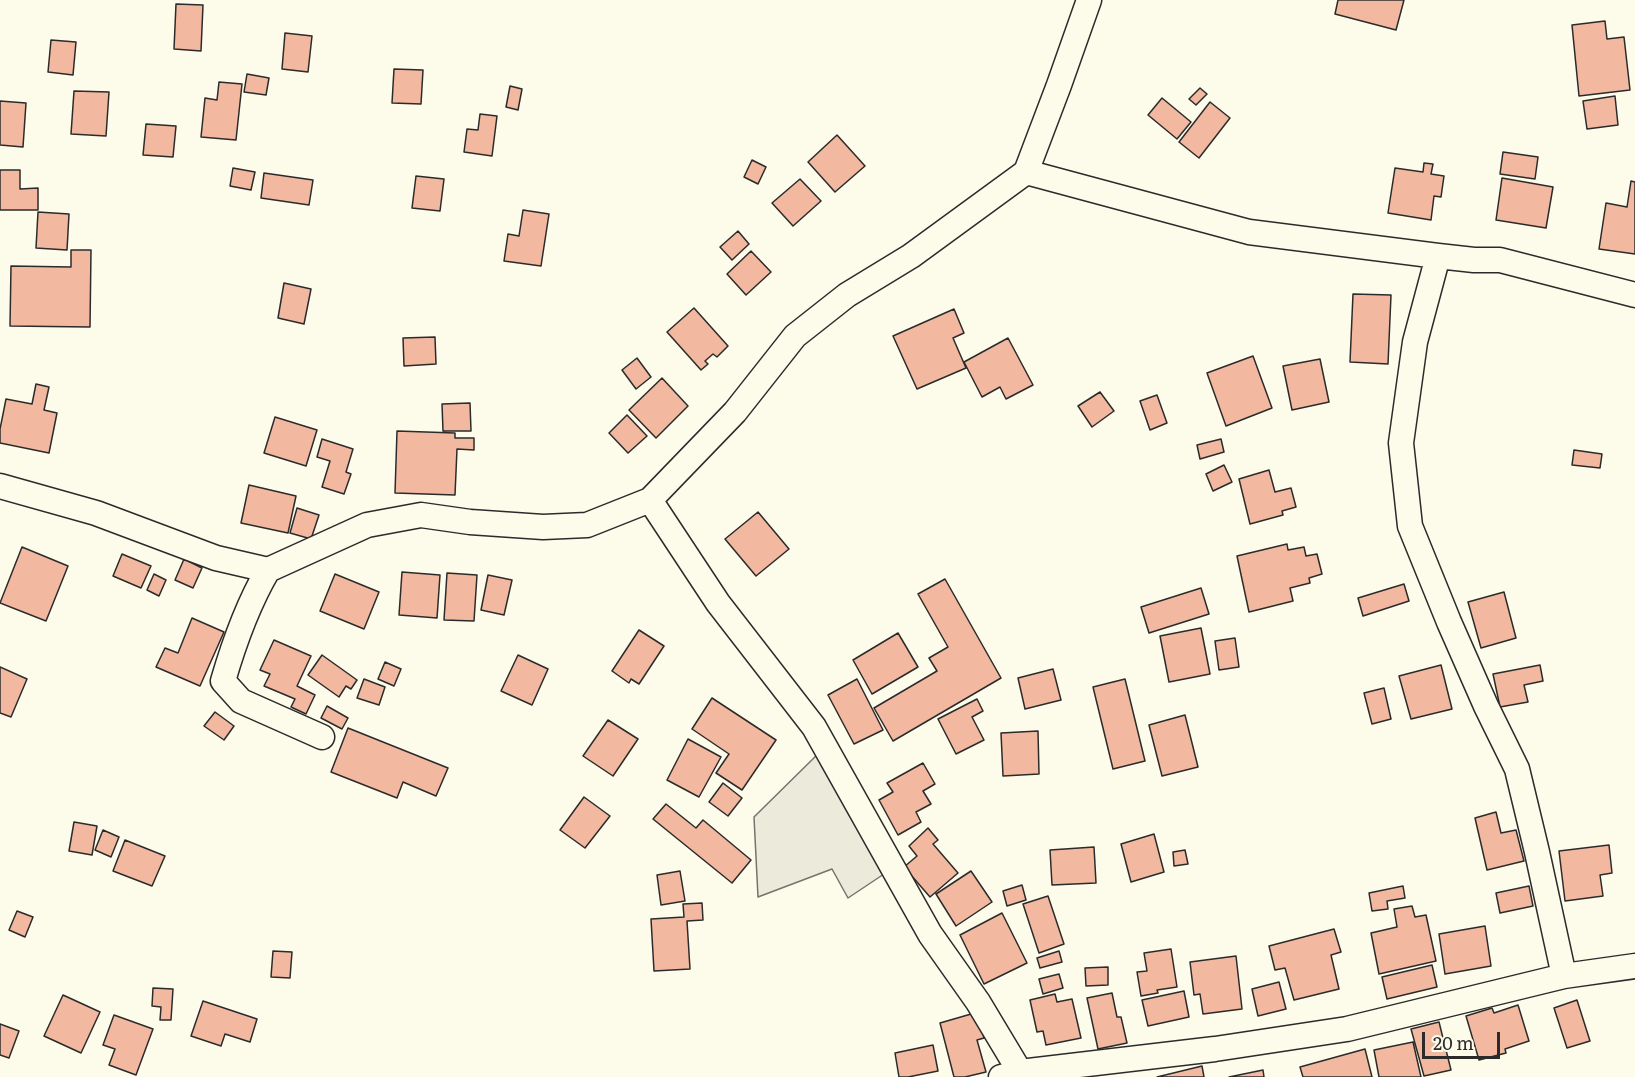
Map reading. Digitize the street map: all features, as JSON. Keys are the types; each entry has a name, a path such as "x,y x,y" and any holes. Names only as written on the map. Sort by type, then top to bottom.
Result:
{"street":[{"path":"322,737 241,701 224,681 233,647 260,583 268,570 367,525 420,515 470,522 533,526 587,525 650,500 735,411 795,336 847,295 911,256 1026,172 1089,0"},
{"path":"1026,172 1249,232 1438,256 1500,260 1635,294"},
{"path":"1438,256 1415,342 1401,443 1410,526 1467,664 1517,769 1564,976"},
{"path":"0,486 96,513 216,558 268,570"},
{"path":"650,500 718,603 814,727 930,934 978,1002 1010,1074 1347,1029 1564,976 1635,966"}],"shaded area":[{"path":"822,750 884,874 848,898 832,869 758,897 754,817"}],"building":[{"path":"1338,0 1404,0 1396,30 1335,14"},
{"path":"176,4 203,5 201,51 174,49"},
{"path":"1605,21 1607,39 1624,37 1630,90 1579,96 1572,25"},
{"path":"285,33 312,36 308,72 282,69"},
{"path":"51,40 76,42 73,75 48,72"},
{"path":"394,69 423,70 421,104 392,103"},
{"path":"247,74 269,78 266,95 244,92"},
{"path":"219,82 242,84 236,140 201,137 205,98 217,100"},
{"path":"510,86 522,89 518,110 506,107"},
{"path":"1200,88 1207,94 1196,105 1189,99"},
{"path":"74,91 109,92 106,136 71,134"},
{"path":"1615,96 1618,125 1587,129 1583,101"},
{"path":"1162,98 1191,122 1177,139 1148,115"},
{"path":"0,101 26,103 23,147 0,145"},
{"path":"1210,102 1230,118 1199,158 1179,142"},
{"path":"480,114 497,116 492,156 464,152 467,129 478,130"},
{"path":"146,124 176,126 173,157 143,155"},
{"path":"837,135 865,166 835,192 808,162"},
{"path":"1503,152 1538,157 1535,179 1500,174"},
{"path":"752,160 766,167 758,184 744,177"},
{"path":"1424,163 1433,164 1431,174 1444,176 1441,197 1434,196 1431,220 1388,213 1395,168 1423,172"},
{"path":"233,168 255,172 251,190 230,186"},
{"path":"0,170 20,170 20,189 38,188 38,210 0,210"},
{"path":"264,173 313,180 309,205 261,198"},
{"path":"416,176 444,179 440,211 412,208"},
{"path":"1502,178 1553,187 1546,228 1496,220"},
{"path":"800,179 821,201 793,226 772,203"},
{"path":"1631,181 1635,182 1635,254 1599,249 1606,203 1627,207"},
{"path":"523,210 549,214 541,266 504,261 508,234 519,236"},
{"path":"38,212 69,214 67,250 36,248"},
{"path":"738,231 749,244 732,260 720,247"},
{"path":"71,250 91,250 90,327 10,326 11,266 71,267"},
{"path":"751,251 771,272 746,295 727,274"},
{"path":"284,283 311,289 304,324 278,318"},
{"path":"1353,294 1391,295 1388,364 1350,362"},
{"path":"694,308 728,346 717,357 713,354 705,361 708,364 701,370 667,332"},
{"path":"954,309 964,333 953,338 966,368 917,389 893,336"},
{"path":"435,337 436,364 404,366 403,338"},
{"path":"1008,338 1033,385 1006,399 1000,387 982,397 964,362"},
{"path":"1253,356 1272,408 1226,426 1207,373"},
{"path":"637,358 651,377 636,389 622,370"},
{"path":"1320,359 1329,402 1292,410 1283,366"},
{"path":"662,378 688,406 656,438 629,410"},
{"path":"36,384 49,387 44,410 57,413 49,453 0,443 0,429 6,399 32,404"},
{"path":"1100,392 1114,411 1092,427 1078,406"},
{"path":"1157,395 1167,423 1150,430 1140,401"},
{"path":"470,403 471,431 443,431 442,404"},
{"path":"627,415 647,436 628,453 609,433"},
{"path":"275,417 317,430 306,466 264,453"},
{"path":"397,431 455,433 455,438 474,438 474,450 457,449 455,495 395,493"},
{"path":"322,439 353,449 346,472 351,474 344,494 322,487 330,461 317,457"},
{"path":"1221,439 1224,452 1200,459 1197,445"},
{"path":"1574,450 1602,454 1600,468 1572,465"},
{"path":"1224,465 1232,482 1213,491 1206,474"},
{"path":"1269,470 1275,492 1291,488 1296,507 1282,511 1283,515 1250,524 1239,479"},
{"path":"249,485 296,496 288,533 241,523"},
{"path":"297,508 319,515 311,539 290,533"},
{"path":"758,512 789,549 756,576 725,539"},
{"path":"1287,544 1288,550 1304,547 1306,556 1317,554 1322,574 1309,578 1310,583 1290,588 1293,601 1249,612 1237,556"},
{"path":"22,547 68,566 46,621 0,603"},
{"path":"122,554 151,566 141,588 113,576"},
{"path":"184,559 202,568 193,588 175,580"},
{"path":"402,572 440,575 437,618 399,615"},
{"path":"447,573 477,575 474,621 444,620"},
{"path":"154,574 166,580 159,596 147,590"},
{"path":"335,574 379,592 364,629 320,611"},
{"path":"488,575 512,580 504,615 481,610"},
{"path":"945,579 1001,678 893,741 874,708 937,671 929,658 948,647 918,594"},
{"path":"1404,584 1409,601 1363,616 1358,598"},
{"path":"1201,588 1209,614 1149,633 1141,607"},
{"path":"1504,592 1516,638 1481,648 1468,602"},
{"path":"192,618 224,632 200,686 156,667 165,648 178,653"},
{"path":"1201,628 1210,674 1169,682 1160,636"},
{"path":"639,630 664,646 639,684 631,679 629,683 612,671"},
{"path":"898,633 918,667 872,694 853,660"},
{"path":"1235,638 1239,667 1219,670 1215,641"},
{"path":"274,640 311,656 297,686 315,695 306,714 291,707 295,699 264,686 270,674 260,670"},
{"path":"322,655 357,680 351,689 346,686 339,697 308,675"},
{"path":"518,655 548,669 532,705 501,691"},
{"path":"385,662 401,669 394,686 378,679"},
{"path":"1441,665 1452,709 1411,719 1399,676"},
{"path":"1540,665 1543,681 1524,685 1528,702 1500,707 1493,674"},
{"path":"0,667 27,679 11,717 0,713"},
{"path":"1053,669 1061,700 1025,709 1018,678"},
{"path":"364,679 385,687 379,705 357,698"},
{"path":"857,679 883,730 854,744 828,695"},
{"path":"1125,679 1145,761 1113,769 1093,687"},
{"path":"1384,688 1391,719 1372,724 1364,693"},
{"path":"712,698 776,740 742,790 716,773 729,754 692,729"},
{"path":"977,699 983,711 972,717 984,740 956,754 938,719"},
{"path":"327,706 348,718 342,729 321,718"},
{"path":"215,712 234,726 224,740 204,726"},
{"path":"1185,715 1198,767 1162,776 1149,725"},
{"path":"608,720 638,739 613,776 583,756"},
{"path":"348,728 448,768 436,796 403,782 397,798 331,772"},
{"path":"1038,731 1039,774 1003,776 1001,733"},
{"path":"688,739 721,757 699,797 667,780"},
{"path":"923,763 935,784 923,791 931,804 916,812 921,822 898,835 879,800 893,792 887,783"},
{"path":"723,783 742,798 728,816 709,802"},
{"path":"584,797 610,816 585,848 560,830"},
{"path":"666,804 696,828 703,820 751,860 732,883 653,819"},
{"path":"1496,812 1501,833 1516,830 1524,861 1487,870 1475,818"},
{"path":"74,822 97,826 92,855 69,851"},
{"path":"928,828 938,840 933,844 958,873 930,897 904,867 917,856 909,846"},
{"path":"103,830 119,837 111,857 95,850"},
{"path":"1154,834 1164,872 1131,882 1121,844"},
{"path":"125,840 165,856 152,886 113,871"},
{"path":"1609,845 1612,873 1600,875 1603,896 1565,901 1559,851"},
{"path":"1094,847 1096,883 1052,885 1050,850"},
{"path":"1185,850 1188,864 1174,866 1173,852"},
{"path":"680,871 685,901 661,905 657,875"},
{"path":"971,871 992,902 956,926 936,894"},
{"path":"1022,885 1026,900 1007,906 1003,891"},
{"path":"1403,886 1405,898 1387,901 1388,909 1372,911 1369,893"},
{"path":"1529,886 1533,906 1500,913 1496,893"},
{"path":"1048,896 1064,944 1039,953 1023,904"},
{"path":"702,903 703,920 687,921 690,969 654,971 651,919 684,917 683,904"},
{"path":"1412,906 1415,917 1426,915 1436,961 1379,974 1371,933 1397,927 1394,909"},
{"path":"17,911 33,917 25,937 9,930"},
{"path":"1002,913 1027,963 984,984 960,935"},
{"path":"1485,926 1491,966 1445,974 1439,934"},
{"path":"1334,929 1341,952 1331,955 1339,989 1294,1000 1285,968 1275,970 1269,946"},
{"path":"1171,949 1177,987 1157,990 1158,993 1141,996 1137,972 1147,971 1144,953"},
{"path":"273,951 292,952 290,978 271,977"},
{"path":"1059,951 1062,962 1040,968 1037,958"},
{"path":"1236,956 1242,1009 1203,1014 1200,994 1194,995 1190,962"},
{"path":"1432,965 1437,987 1387,999 1382,977"},
{"path":"1108,967 1108,985 1086,986 1085,968"},
{"path":"1059,974 1063,988 1043,994 1039,979"},
{"path":"1279,982 1286,1009 1258,1016 1252,989"},
{"path":"153,988 173,989 171,1020 160,1020 161,1007 152,1006"},
{"path":"1184,991 1189,1017 1148,1026 1142,1000"},
{"path":"1112,993 1117,1017 1121,1017 1127,1043 1098,1049 1087,998"},
{"path":"1055,994 1057,1002 1072,999 1081,1038 1046,1045 1043,1031 1037,1032 1030,1000"},
{"path":"63,995 100,1012 81,1053 44,1036"},
{"path":"1577,1000 1590,1041 1567,1048 1554,1008"},
{"path":"203,1001 257,1019 250,1042 225,1034 221,1046 191,1036"},
{"path":"1518,1005 1529,1041 1505,1049 1506,1053 1479,1060 1466,1016 1492,1008 1494,1013"},
{"path":"978,1012 984,1038 977,1040 986,1072 954,1077 940,1023"},
{"path":"114,1015 153,1029 136,1075 109,1065 115,1049 103,1045"},
{"path":"1439,1022 1451,1070 1424,1076 1411,1029"},
{"path":"0,1024 19,1031 9,1058 0,1055"},
{"path":"1413,1042 1421,1077 1379,1077 1374,1050"},
{"path":"933,1045 938,1071 899,1077 895,1053"},
{"path":"1365,1049 1372,1077 1303,1077 1300,1067"},
{"path":"1202,1066 1204,1077 1157,1077"},
{"path":"1263,1070 1264,1077 1229,1077"}]}
